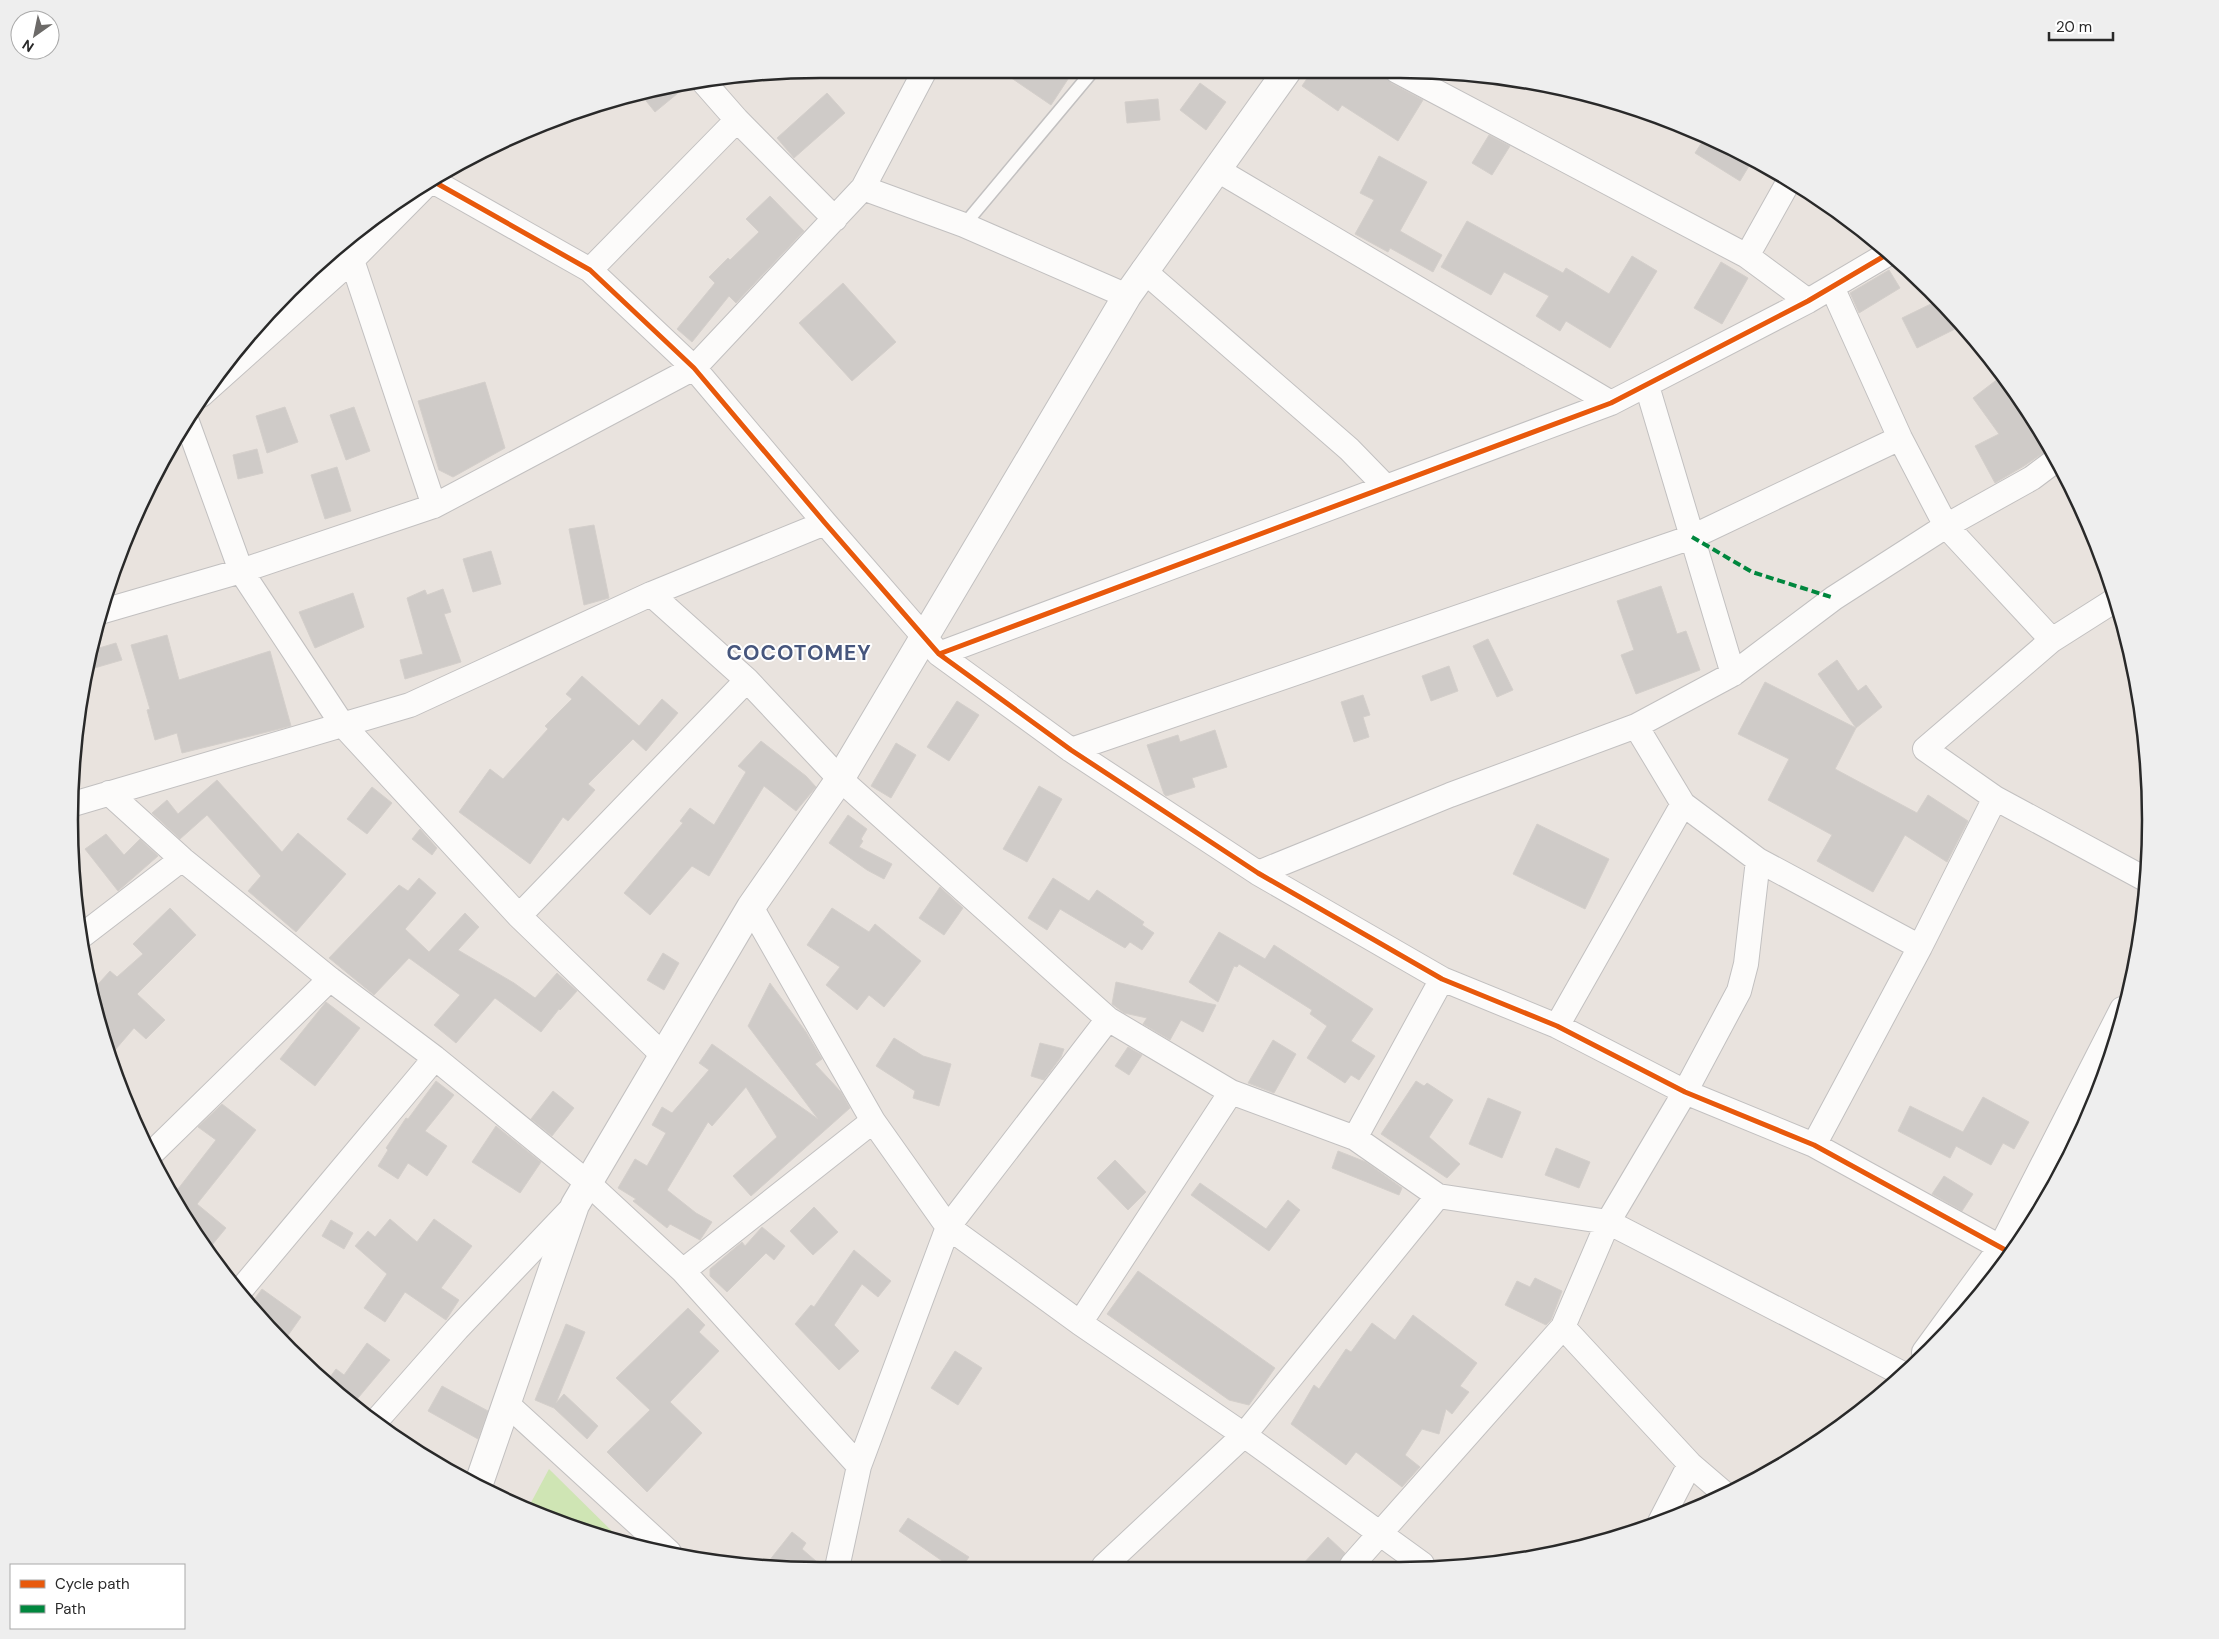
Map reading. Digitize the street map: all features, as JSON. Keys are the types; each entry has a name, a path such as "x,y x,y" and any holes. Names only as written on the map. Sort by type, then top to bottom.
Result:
{"main road":[{"path":"480,1479 582,1194 751,906 932,645 1143,270 1282,78"}],"street":[{"path":"108,610 241,571 434,506 694,368 863,188 921,78"},
{"path":"1411,78 1747,256 1808,301"},
{"path":"708,87 737,120 835,218"},
{"path":"590,270 737,120"},
{"path":"1216,169 1611,403"},
{"path":"437,184 590,270 694,368 825,523 932,645 1071,750 1258,873 1442,979 1557,1026 1685,1092 1814,1145 2003,1250"},
{"path":"1747,256 1786,187"},
{"path":"863,188 964,225 1127,296"},
{"path":"231,368 352,260 410,201"},
{"path":"932,645 1386,487 1611,403 1808,301 1883,257"},
{"path":"352,260 434,506"},
{"path":"1143,270 1349,449 1386,487"},
{"path":"1832,287 1900,438 1946,526 2052,640"},
{"path":"1647,386 1734,674"},
{"path":"189,428 241,571 342,724 519,916 664,1056"},
{"path":"1071,750 1692,537 1900,438"},
{"path":"1258,873 1450,795 1636,726 1734,674 1834,598 1946,526 2032,478 2050,464"},
{"path":"78,802 410,705 651,594 825,523"},
{"path":"651,594 747,680 840,779 1108,1019 1231,1092 1355,1138 1438,1196 1608,1222 1896,1370"},
{"path":"2109,604 2052,640 1925,749 1995,798 2139,876"},
{"path":"519,916 747,680"},
{"path":"1636,726 1683,804 1758,860 1920,947"},
{"path":"109,793 182,859 330,979 435,1058 582,1194 683,1271 859,1466"},
{"path":"1814,1145 1920,947 1995,798"},
{"path":"1557,1026 1683,804"},
{"path":"87,932 182,859"},
{"path":"1355,1562 1563,1327 1608,1222 1685,1092 1739,991 1746,964 1758,860"},
{"path":"751,906 873,1121 948,1227 1080,1323 1244,1435 1418,1561"},
{"path":"155,1150 330,979"},
{"path":"1355,1138 1442,979"},
{"path":"838,1562 859,1466 948,1227 1108,1019"},
{"path":"2006,1246 2103,1055"},
{"path":"244,1286 435,1058"},
{"path":"1080,1323 1231,1092"},
{"path":"683,1271 873,1121"},
{"path":"380,1417 457,1329 582,1194"},
{"path":"1108,1562 1244,1435 1438,1196"},
{"path":"1976,1286 1993,1264"},
{"path":"1563,1327 1690,1464 1719,1489"},
{"path":"506,1403 660,1543"},
{"path":"1665,1512 1690,1464"}],"lane":[{"path":"964,225 1087,78"}],"green space":[{"path":"549,1469 612,1532 581,1522 531,1503"}],"building":[{"path":"1011,78 1069,78 1051,105"},
{"path":"1307,78 1387,78 1391,83 1423,100 1398,141 1342,105 1338,111 1302,86"},
{"path":"1200,83 1226,102 1206,130 1180,110"},
{"path":"680,91 655,112 645,99"},
{"path":"827,93 845,113 794,158 777,138"},
{"path":"1158,99 1160,120 1127,123 1125,102"},
{"path":"1489,135 1510,146 1492,175 1472,163"},
{"path":"1702,142 1749,166 1740,181 1695,153"},
{"path":"1379,156 1427,182 1400,231 1442,255 1433,272 1390,248 1388,252 1355,234 1374,200 1360,193"},
{"path":"770,196 804,231 736,303 729,296 692,342 677,329 715,283 709,277 759,232 746,219"},
{"path":"1467,221 1563,273 1566,268 1609,294 1632,256 1657,271 1610,348 1566,321 1560,331 1536,316 1549,296 1504,272 1491,295 1441,267"},
{"path":"1721,262 1748,278 1722,324 1694,308"},
{"path":"1889,270 1900,288 1859,313 1850,293"},
{"path":"843,283 896,342 852,381 799,323"},
{"path":"1932,303 1956,329 1917,348 1902,318"},
{"path":"1997,380 2044,452 1995,483 1975,446 1999,434 1973,398"},
{"path":"485,382 505,448 453,477 439,470 418,401"},
{"path":"285,407 298,442 267,453 256,416"},
{"path":"354,407 370,451 346,460 330,415"},
{"path":"257,449 263,473 238,479 233,455"},
{"path":"337,467 351,511 325,519 311,475"},
{"path":"594,525 609,598 584,605 569,529"},
{"path":"491,551 501,584 473,592 463,559"},
{"path":"1661,586 1677,634 1686,631 1700,670 1636,694 1621,655 1634,650 1617,601"},
{"path":"443,589 451,612 444,614 461,662 405,679 400,660 423,654 407,598 425,590 427,595"},
{"path":"353,593 364,627 315,648 299,612"},
{"path":"167,635 179,680 270,651 291,726 182,753 177,733 155,740 147,710 150,709 131,645"},
{"path":"1488,639 1513,690 1497,697 1473,646"},
{"path":"116,643 122,660 94,668 98,648"},
{"path":"1837,660 1858,691 1866,685 1882,707 1856,728 1818,674"},
{"path":"1449,666 1458,691 1431,701 1422,676"},
{"path":"582,676 639,726 662,699 678,713 646,751 633,739 588,784 595,790 568,821 563,817 530,864 459,812 490,769 503,779 548,729 545,726 572,699 566,694"},
{"path":"1765,682 1856,728 1835,769 1917,813 1928,795 1968,821 1947,862 1905,835 1873,892 1817,861 1832,835 1768,800 1789,759 1738,734"},
{"path":"1363,695 1370,715 1363,717 1369,737 1354,742 1341,702"},
{"path":"957,701 979,715 949,761 927,747"},
{"path":"1215,730 1227,767 1192,778 1195,787 1166,796 1147,745 1178,735 1180,742"},
{"path":"761,741 806,776 816,787 796,811 764,786 709,876 692,866 650,915 624,893 683,823 680,821 690,808 714,825 746,772 738,766"},
{"path":"896,743 916,755 891,798 871,786"},
{"path":"217,780 282,852 298,833 346,874 296,932 248,891 261,876 207,815 180,839 152,813 167,800 178,814"},
{"path":"1039,786 1062,799 1027,862 1003,849"},
{"path":"372,787 392,803 367,834 347,819"},
{"path":"848,815 867,829 859,847 892,864 884,879 867,870 829,843"},
{"path":"1537,824 1609,859 1585,909 1513,874"},
{"path":"420,829 437,848 432,855 412,839"},
{"path":"106,834 124,855 140,839 158,856 118,891 85,849"},
{"path":"419,878 436,893 405,929 429,952 465,913 479,927 458,950 514,983 535,998 557,973 577,991 559,1009 541,1032 495,998 456,1043 434,1025 460,995 409,958 374,995 329,958 399,885 408,891"},
{"path":"1053,878 1089,901 1097,890 1144,922 1142,925 1154,933 1142,950 1130,942 1125,948 1060,909 1047,930 1028,918"},
{"path":"940,887 963,908 944,935 919,918"},
{"path":"170,908 196,935 137,994 165,1020 146,1039 134,1028 115,1050 97,985 110,971 117,977 143,954 133,944"},
{"path":"832,908 869,932 875,924 921,961 884,1007 869,995 857,1010 826,985 840,967 807,945"},
{"path":"1219,932 1265,959 1274,945 1373,1009 1351,1041 1375,1056 1359,1080 1351,1075 1345,1083 1307,1058 1327,1026 1310,1014 1312,1010 1239,964 1237,967 1234,966 1218,1002 1189,982"},
{"path":"663,953 679,963 664,990 647,980"},
{"path":"1116,982 1216,1005 1203,1032 1181,1020 1170,1040 1143,1024 1147,1018 1124,1013 1112,1004"},
{"path":"770,983 806,1032 822,1059 815,1064 841,1092 850,1108 751,1196 733,1176 777,1137 746,1087 712,1126 708,1122 667,1190 696,1213 712,1222 700,1240 670,1224 667,1228 633,1201 636,1199 618,1188 635,1159 647,1166 666,1133 652,1125 662,1107 672,1113 709,1070 699,1063 712,1044 818,1119 748,1026"},
{"path":"326,1002 360,1028 315,1086 280,1059"},
{"path":"894,1038 923,1056 951,1064 939,1106 913,1098 915,1091 876,1066"},
{"path":"1273,1040 1296,1054 1274,1093 1248,1083"},
{"path":"1040,1043 1064,1049 1061,1057 1044,1080 1031,1076"},
{"path":"1128,1047 1142,1055 1129,1075 1115,1066"},
{"path":"436,1081 454,1095 425,1131 447,1146 427,1176 408,1163 398,1179 378,1166 388,1150 386,1148 406,1118 408,1119"},
{"path":"1416,1081 1424,1086 1427,1083 1453,1100 1429,1137 1460,1164 1447,1178 1381,1134"},
{"path":"553,1091 574,1108 552,1136 531,1119"},
{"path":"1983,1097 2029,1122 2014,1149 2003,1143 1991,1165 1956,1146 1950,1158 1898,1131 1910,1106 1963,1132"},
{"path":"1488,1098 1521,1112 1502,1158 1469,1144"},
{"path":"222,1104 256,1130 197,1204 226,1228 212,1245 176,1187 178,1189 216,1140 198,1127"},
{"path":"496,1126 541,1162 520,1193 472,1162"},
{"path":"1556,1148 1590,1162 1579,1188 1545,1175"},
{"path":"1338,1151 1366,1162 1402,1188 1399,1195 1332,1168"},
{"path":"1115,1160 1146,1192 1128,1210 1097,1178"},
{"path":"1944,1176 1973,1194 1962,1211 1932,1194"},
{"path":"1200,1183 1266,1229 1288,1200 1300,1210 1269,1251 1191,1195"},
{"path":"814,1207 838,1232 813,1255 790,1231"},
{"path":"390,1219 417,1242 434,1219 472,1246 441,1288 459,1300 446,1320 405,1292 385,1322 364,1308 387,1274 355,1246 368,1231 375,1237"},
{"path":"331,1220 353,1233 344,1249 322,1236"},
{"path":"762,1227 785,1246 774,1260 766,1253 727,1292 710,1276 710,1269 742,1242 745,1246"},
{"path":"854,1250 891,1281 878,1297 862,1284 834,1325 859,1351 839,1370 795,1324 811,1305 814,1307"},
{"path":"1138,1271 1275,1368 1249,1405 1229,1400 1107,1314"},
{"path":"1535,1278 1562,1291 1551,1320 1546,1325 1505,1305 1517,1281 1530,1287"},
{"path":"262,1289 301,1317 288,1336 254,1299"},
{"path":"688,1308 705,1325 699,1332 719,1351 670,1402 702,1433 647,1492 607,1452 650,1410 616,1378"},
{"path":"1413,1315 1477,1363 1460,1386 1469,1392 1452,1414 1446,1409 1439,1434 1422,1429 1405,1455 1420,1467 1402,1487 1356,1452 1346,1465 1291,1424 1314,1385 1319,1389 1346,1349 1351,1352 1372,1323 1395,1340"},
{"path":"566,1324 585,1332 556,1403 564,1394 598,1426 587,1439 554,1408 535,1400"},
{"path":"367,1343 390,1360 357,1399 330,1377 336,1369 344,1375"},
{"path":"955,1351 982,1368 958,1405 931,1388"},
{"path":"442,1386 488,1411 478,1439 428,1411"},
{"path":"908,1518 969,1557 966,1562 944,1562 899,1531"},
{"path":"792,1532 806,1543 802,1549 817,1562 771,1560"},
{"path":"1328,1537 1345,1553 1340,1562 1305,1562"}],"marked path":[{"path":"1692,537 1752,572 1834,598"}],"cycle path":[{"path":"437,184 590,270 694,368 939,654 1071,750 1258,873 1442,979 1557,1026 1685,1092 1814,1145 2004,1249"},
{"path":"939,654 1611,403 1808,301 1883,257"}],"district":[{"name":"COCOTOMEY","path":"799,653"}]}
